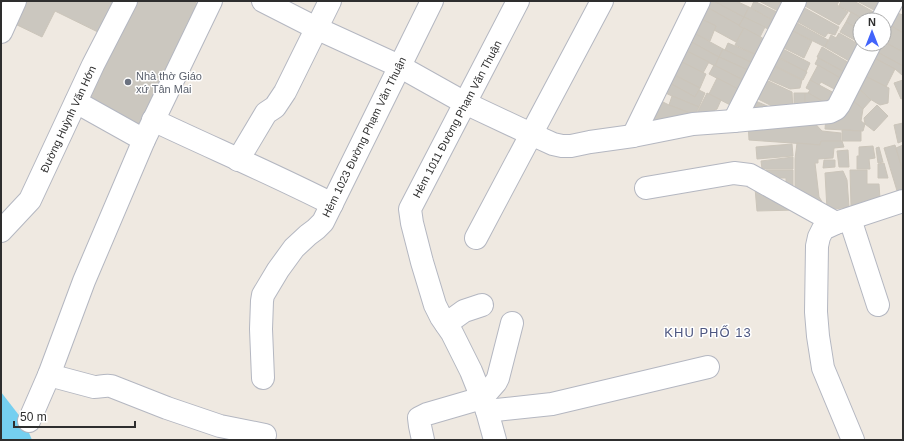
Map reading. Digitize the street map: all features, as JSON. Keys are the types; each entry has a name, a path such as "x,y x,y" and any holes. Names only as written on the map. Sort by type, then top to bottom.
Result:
{"street":[{"path":"1,32 15,1"},
{"name":"Đường Huỳnh Văn Hớn","path":"1,230 30,200 93,65 126,1"},
{"path":"29,421 49,375 84,281 144,140 211,1"},
{"path":"263,1 316,28 399,66 465,103 552,144 562,146 571,146 633,136 693,124 830,112 836,109 839,105 866,52"},
{"path":"238,160 266,113 275,107 285,92 330,1"},
{"name":"Hẻm 1023 Đường Phạm Văn Thuận","path":"262,378 261,329 263,295 278,270 294,248 323,222 432,1"},
{"name":"Hẻm 1011 Đường Phạm Văn Thuận","path":"495,440 485,404 471,371 452,333 435,305 427,281 412,223 410,209 518,1"},
{"path":"476,238 602,1"},
{"path":"633,136 699,1"},
{"path":"734,121 795,1"},
{"path":"886,12 892,1"},
{"path":"76,102 144,140"},
{"path":"153,120 332,204"},
{"path":"646,188 734,173 742,173 750,175 843,221 878,305"},
{"path":"853,440 824,368 818,336 816,312 817,246 819,237 824,229 903,201"},
{"path":"446,324 464,311 482,305"},
{"path":"485,404 498,378 512,323"},
{"path":"424,440 419,418 427,414 485,404 552,404 708,367"},
{"path":"49,375 94,387 106,385 110,386 167,408 218,433 265,435"}],"water":[{"path":"1,392 25,423 32,440 1,440"}],"building":[{"path":"21,1 119,1 102,34 55,11 42,37 11,22"},
{"name":"Nhà thờ Giáo xứ Tân Mai","path":"132,1 193,1 202,6 141,131 84,101"},
{"path":"707,1 714,1 744,17 739,26 705,6"},
{"path":"714,1 736,1 749,7 744,17"},
{"path":"754,1 783,15 778,23 751,8"},
{"path":"759,1 778,1 782,3 778,11"},
{"path":"796,1 839,1 837,5 848,12 839,25"},
{"path":"841,1 854,1 873,12 852,13 839,6"},
{"path":"857,1 876,1 878,2 874,10"},
{"path":"705,6 744,28 736,42 714,30 716,26 699,18"},
{"path":"801,6 839,27 835,35 828,33 825,37 789,17"},
{"path":"749,7 772,20 768,29 744,17"},
{"path":"851,12 852,25 846,22"},
{"path":"897,13 903,15 903,33 892,26 892,22"},
{"path":"744,17 765,27 760,37 739,26"},
{"path":"699,18 716,26 710,41 689,31"},
{"path":"788,18 828,40 825,47 785,27"},
{"path":"846,22 852,25 852,39 840,32"},
{"path":"785,27 812,41 804,58 776,44"},
{"path":"892,27 903,33 903,52 892,46"},
{"path":"744,28 766,40 759,56 735,45"},
{"path":"692,32 723,49 719,57 688,40"},
{"path":"839,33 852,40 852,52 856,52 851,62 825,47 831,35 836,38"},
{"path":"688,40 719,57 715,66 679,47"},
{"path":"728,43 761,57 757,65 725,50"},
{"path":"892,46 903,52 903,66 877,52 892,52"},
{"path":"779,47 810,63 806,72 775,55"},
{"path":"822,47 851,64 846,73 817,57"},
{"path":"681,48 709,62 703,73 675,59"},
{"path":"723,49 754,64 750,71 719,57"},
{"path":"877,52 903,66 903,75 895,69 874,58"},
{"path":"719,57 750,71 747,82 715,66"},
{"path":"777,57 807,72 803,80 773,65"},
{"path":"674,58 706,74 700,88 667,71"},
{"path":"818,58 846,73 842,79 815,64"},
{"path":"874,58 895,69 886,87 865,76"},
{"path":"770,64 802,80 800,88 790,89 763,77"},
{"path":"714,65 747,82 741,91 709,74"},
{"path":"818,65 842,79 838,91 821,82 819,85 810,80"},
{"path":"670,73 700,88 695,97 666,81"},
{"path":"865,76 889,88 888,103 880,105 870,99 854,84"},
{"path":"717,78 744,92 736,108 709,94"},
{"path":"762,78 792,92 793,111 778,109 752,96"},
{"path":"664,80 695,97 699,90 705,93 699,107 659,90"},
{"path":"810,80 836,94 831,106 808,93 810,90 806,88"},
{"path":"903,80 903,98 901,99 894,83"},
{"path":"858,88 871,100 863,109 849,98"},
{"path":"707,93 721,100 717,109 703,116 697,113"},
{"path":"794,93 805,93 805,107 794,108"},
{"path":"805,93 808,93 826,103 805,109"},
{"path":"672,96 699,107 695,115 669,105"},
{"path":"655,98 669,105 695,115 642,123"},
{"path":"751,99 774,109 746,108"},
{"path":"851,99 863,109 861,121 865,124 863,131 825,129 826,117"},
{"path":"877,105 888,116 874,131 865,124 864,118"},
{"path":"809,117 822,131 841,133 841,141 821,141 820,145 749,140 748,122"},
{"path":"903,123 903,141 898,143 894,125"},
{"path":"842,130 861,131 861,141 842,141"},
{"path":"821,141 842,141 844,147 834,148 833,158 818,159 818,163 815,163 819,197 823,204 795,194 795,159 797,143 820,145"},
{"path":"792,144 793,156 757,159 756,147"},
{"path":"895,145 903,171 903,192 898,194 884,148"},
{"path":"903,145 903,171 896,148"},
{"path":"873,146 875,158 869,159 870,169 857,169 859,147"},
{"path":"879,147 883,162 878,163 876,148"},
{"path":"848,150 849,167 839,167 837,151"},
{"path":"793,157 793,169 762,169 761,161"},
{"path":"824,160 835,160 835,167 823,168"},
{"path":"884,163 888,178 878,178 878,164"},
{"path":"766,170 793,170 793,191 786,190 786,178 766,178"},
{"path":"850,170 867,170 867,184 879,184 880,199 851,206"},
{"path":"843,171 847,180 849,207 827,210 825,173"},
{"path":"755,188 796,210 757,211"}],"place":[{"name":"Nhà thờ Giáo xứ Tân Mai","path":"128,82"}],"district":[{"name":"KHU PHỐ 13","path":"708,332"}]}
